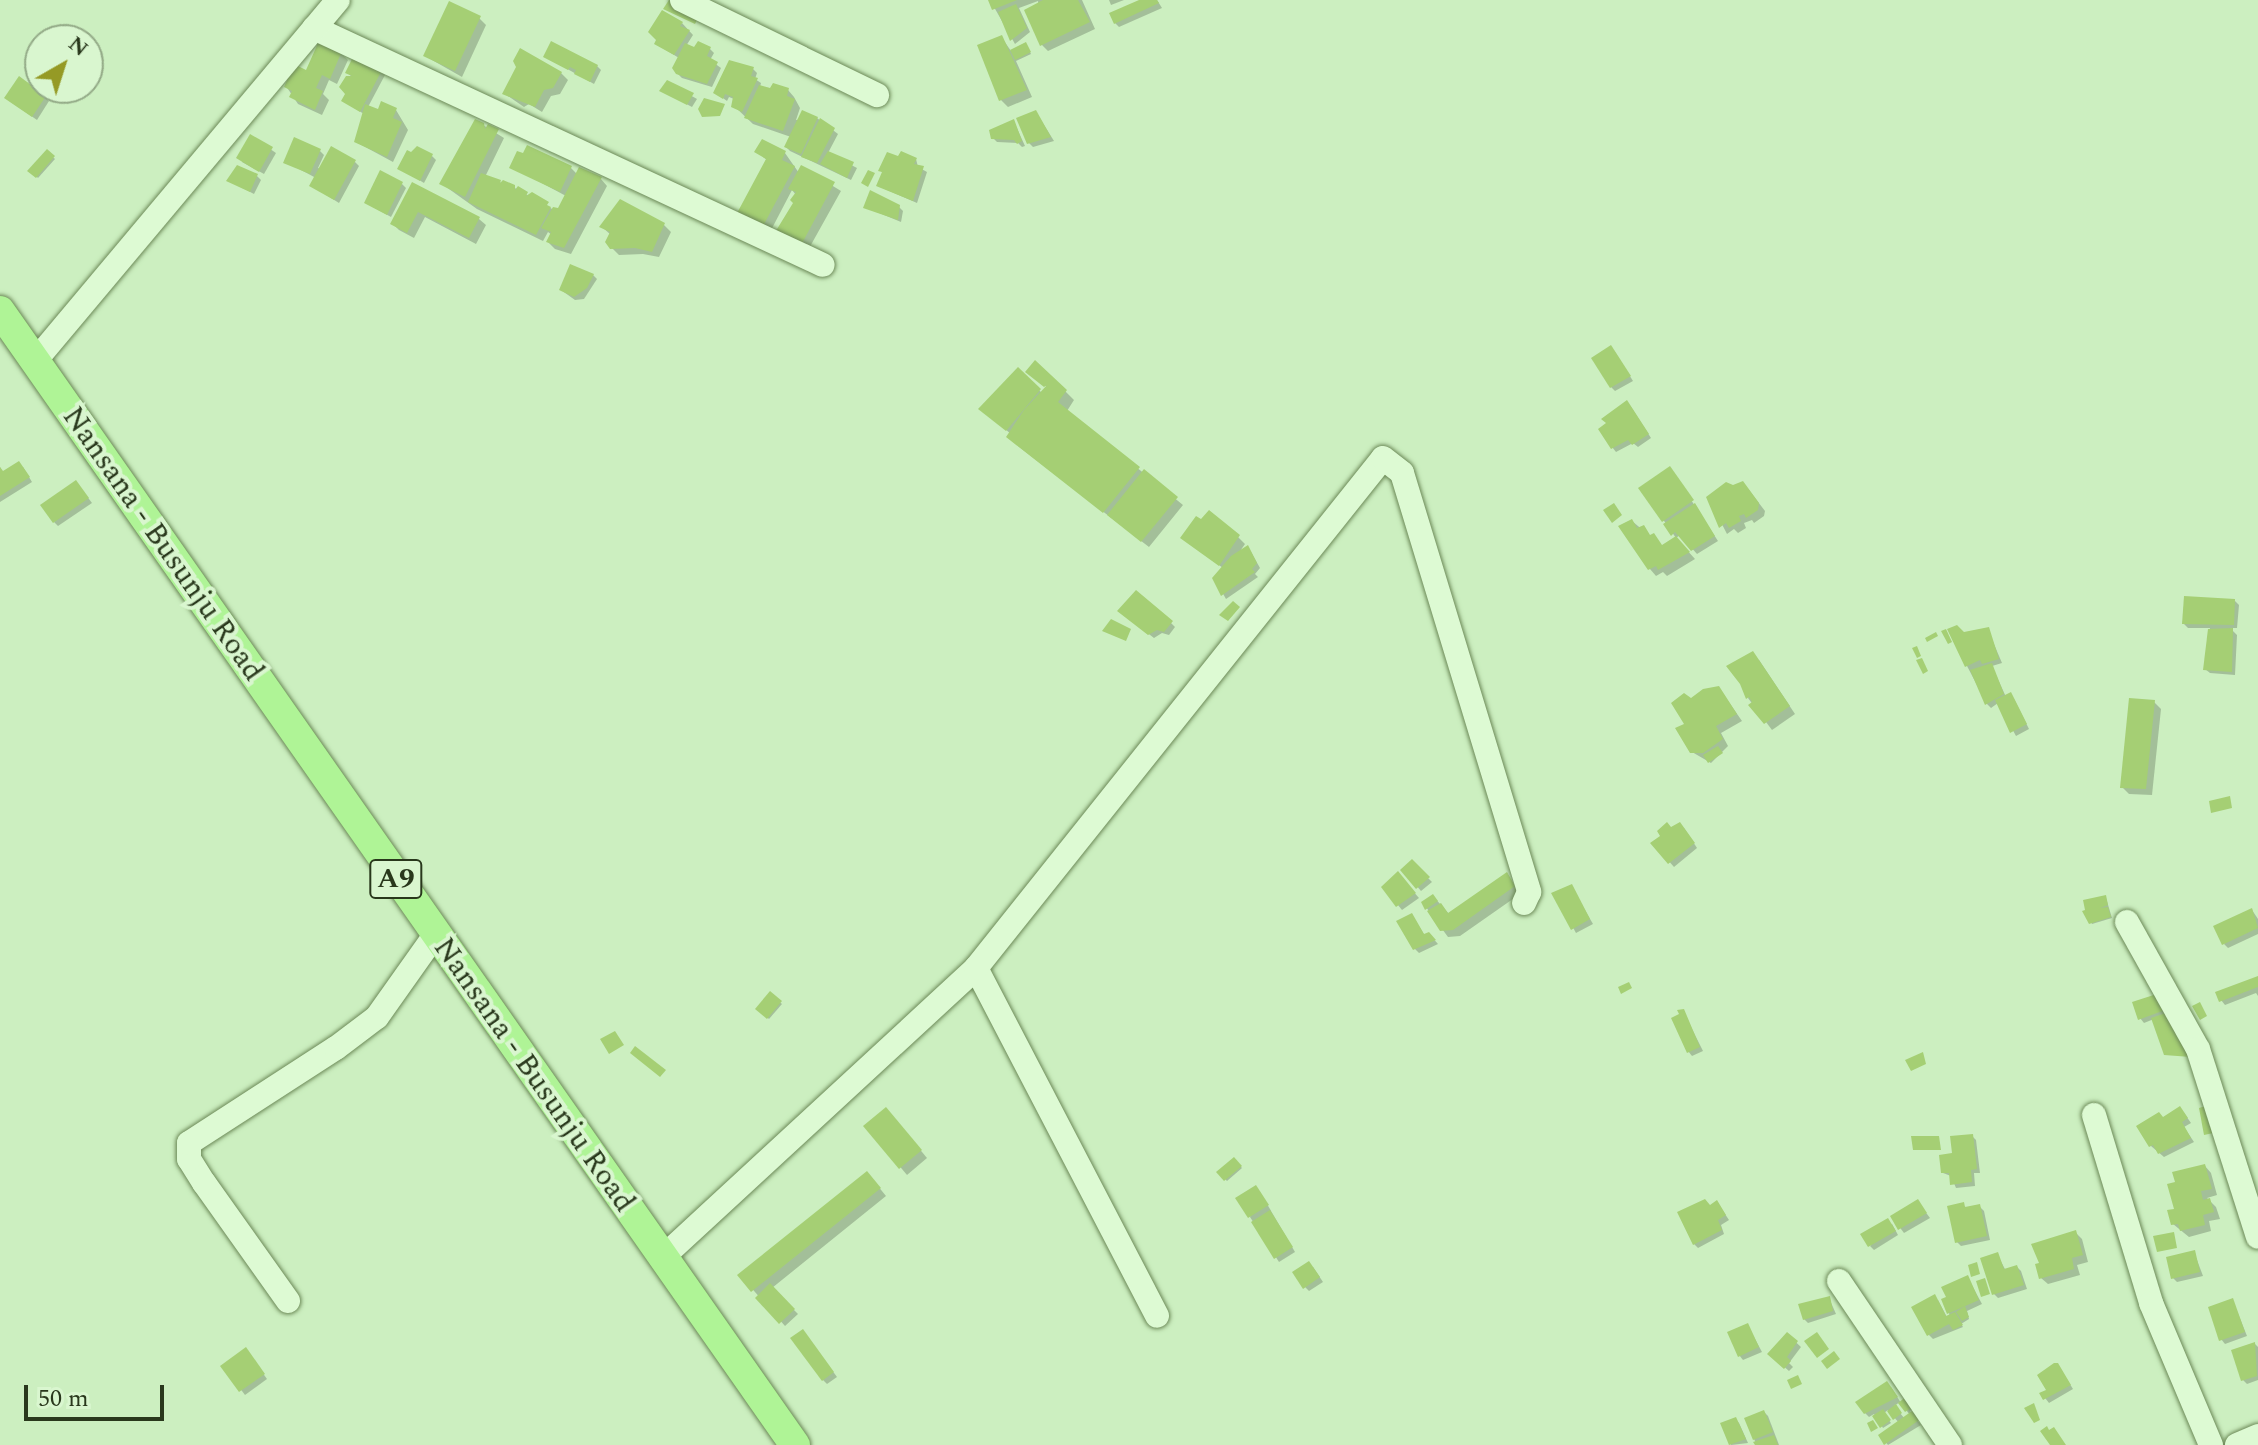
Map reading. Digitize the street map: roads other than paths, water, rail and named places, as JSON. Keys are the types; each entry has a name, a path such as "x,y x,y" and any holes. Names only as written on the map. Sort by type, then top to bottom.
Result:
{"main road":[{"name":"Nansana - Busunju Road","path":"0,311 795,1445"}],"street":[{"path":"35,361 338,0"},
{"path":"682,0 877,95"},
{"path":"314,28 823,265"},
{"path":"663,1257 976,968 1383,458 1402,473 1529,892 1524,903"},
{"path":"2127,922 2198,1049 2258,1237"},
{"path":"288,1301 204,1183 189,1159 189,1143 336,1048 377,1017 435,935"},
{"path":"976,968 1157,1316"},
{"path":"2094,1115 2151,1303 2211,1445"},
{"path":"1839,1281 1950,1445"},
{"path":"2237,1445 2258,1436"}]}
